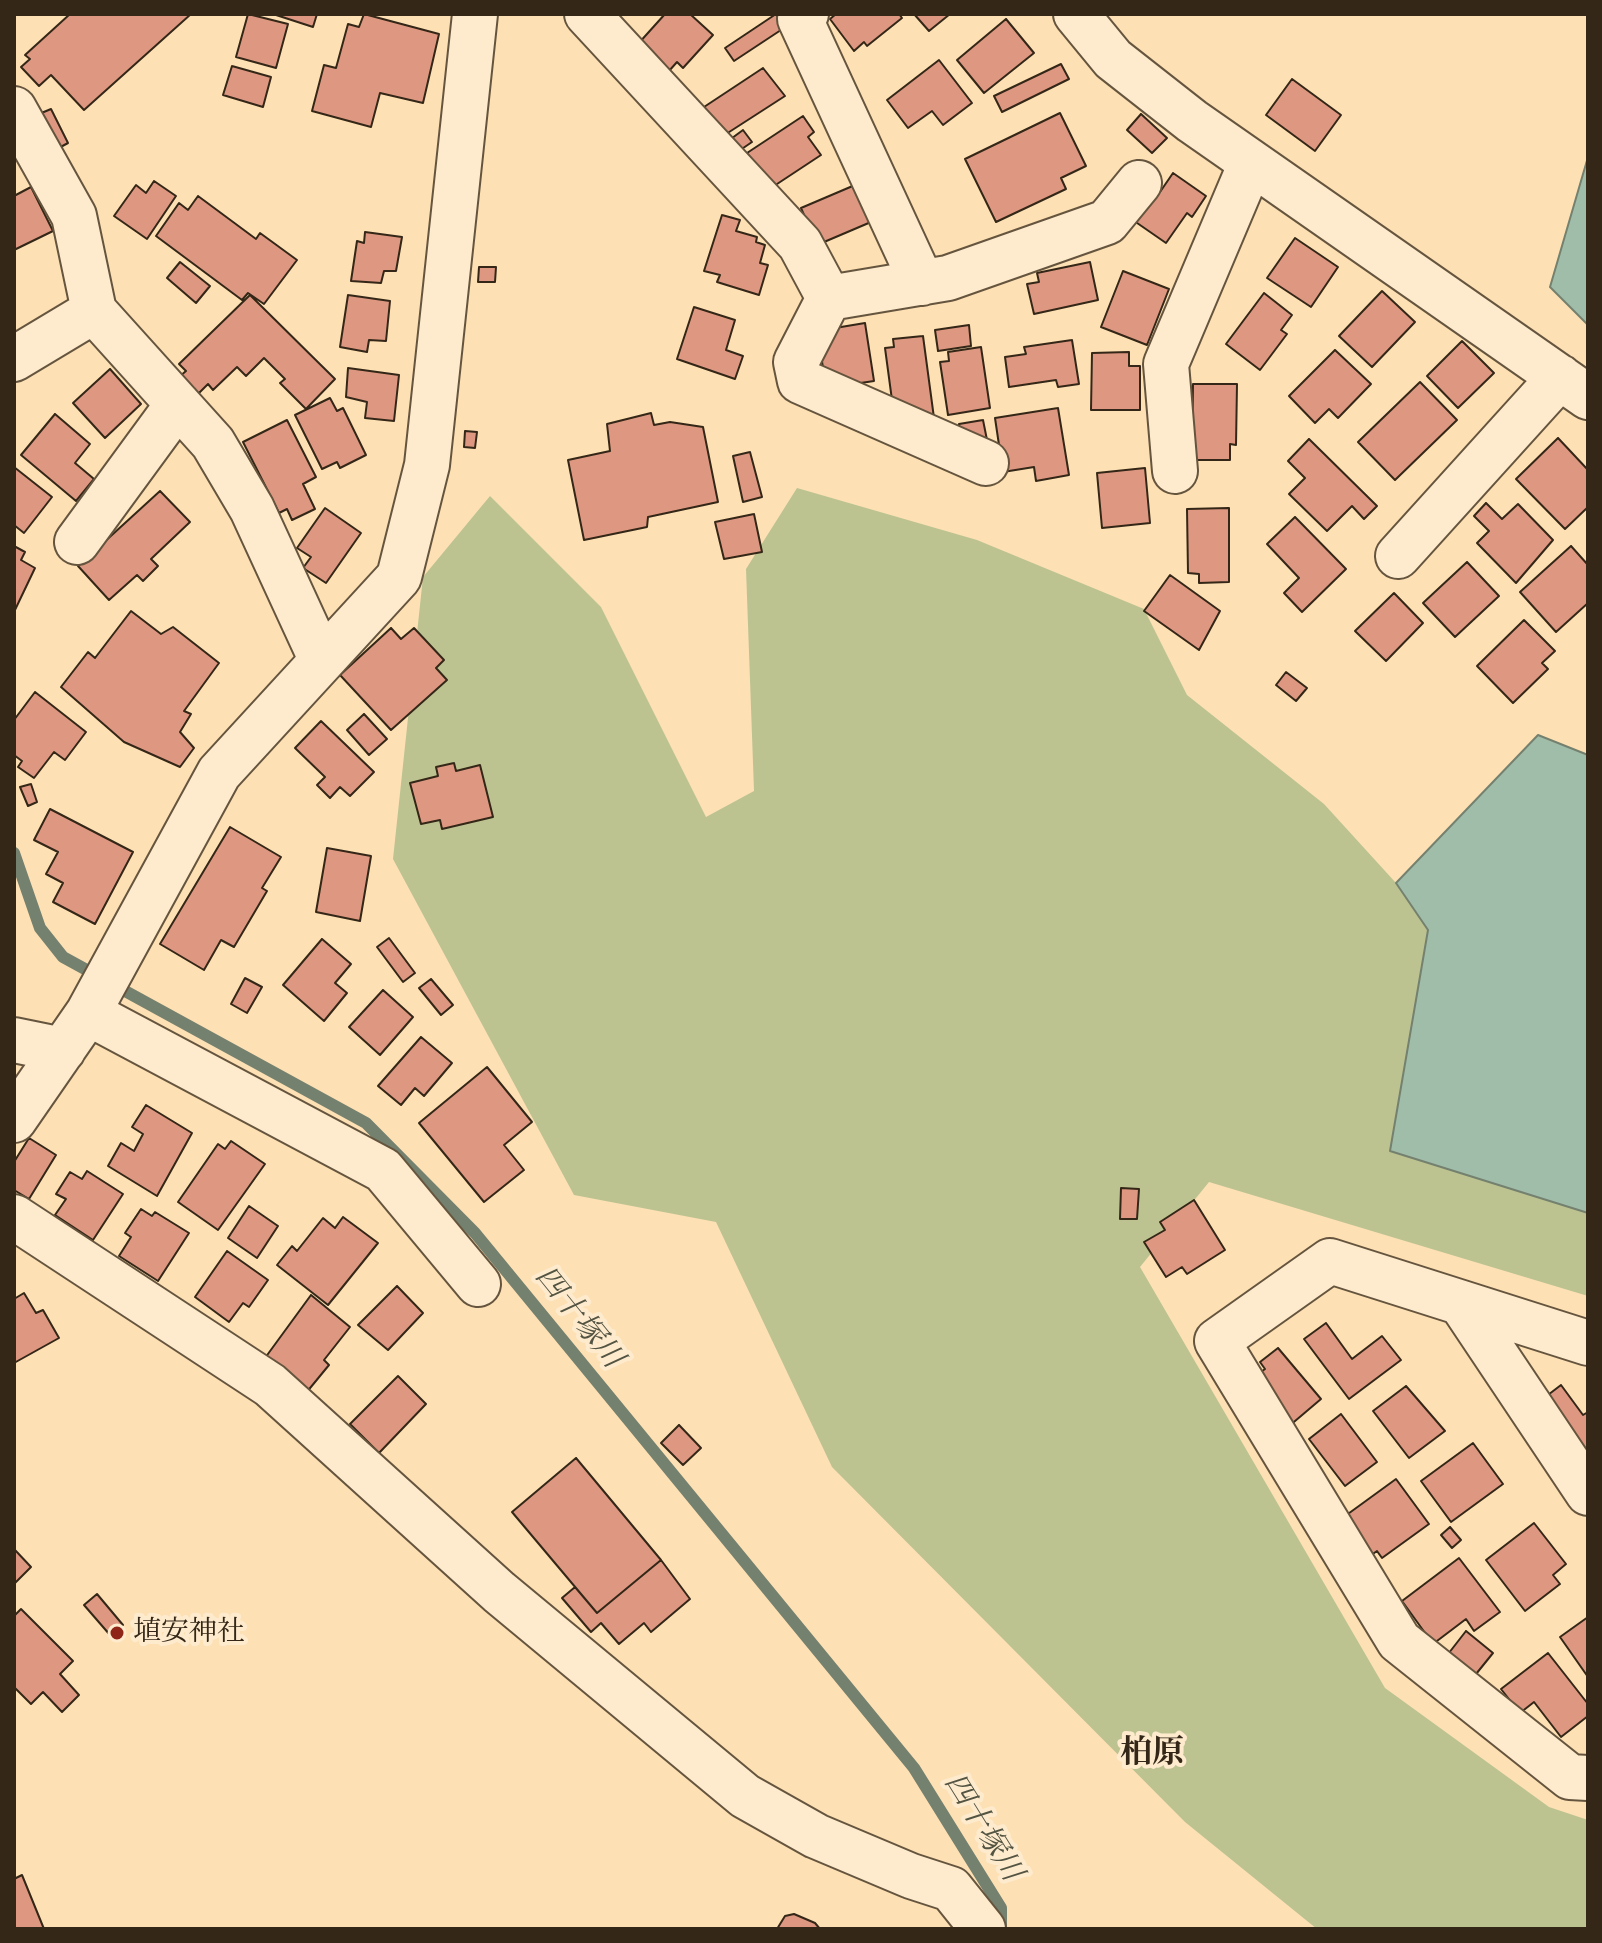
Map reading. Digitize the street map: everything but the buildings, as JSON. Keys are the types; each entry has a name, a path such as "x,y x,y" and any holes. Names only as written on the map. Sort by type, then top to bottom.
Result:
{"street":[{"path":"14,1120 88,1013 219,773 399,577 427,465 475,14"},
{"path":"587,14 800,244 829,298"},
{"path":"806,14 800,19 922,283"},
{"path":"1076,14 1113,59 1251,163 1574,387 1398,556"},
{"path":"14,109 74,216 94,311 213,443 252,509 322,661"},
{"path":"1175,471 1166,364 1251,163"},
{"path":"829,298 948,278 1107,222 1139,183"},
{"path":"829,298 796,362 800,381 986,463"},
{"path":"14,359 94,311"},
{"path":"77,542 178,404"},
{"path":"88,1013 383,1170 478,1284"},
{"path":"14,1040 63,1050"},
{"path":"14,1217 270,1385 499,1592 745,1796 816,1836 911,1876 951,1889 983,1929"},
{"path":"1588,1343 1330,1261 1217,1341 1399,1641 1570,1777 1588,1778"},
{"path":"1461,1303 1588,1493"}],"green space":[{"path":"797,488 977,540 1144,609 1187,695 1324,804 1396,883 1428,930 1391,1151 1588,1213 1588,1296 1209,1182 1140,1267 1385,1688 1549,1807 1588,1820 1588,1929 1317,1929 1185,1822 832,1467 716,1222 574,1195 393,859 423,577 490,496 601,607 706,817 754,791 746,569"}],"shaded area":[{"path":"1588,157 1588,325 1550,287"},
{"path":"1538,735 1588,755 1588,1213 1390,1151 1428,930 1396,883"}],"waterway":[{"name":"四十塚川","path":"14,853 40,928 63,957 366,1123 475,1233 914,1768 1001,1908 1001,1929"}],"place":[{"name":"埴安神社","path":"117,1633"}],"district":[{"name":"柏原","path":"1152,1754"}]}
